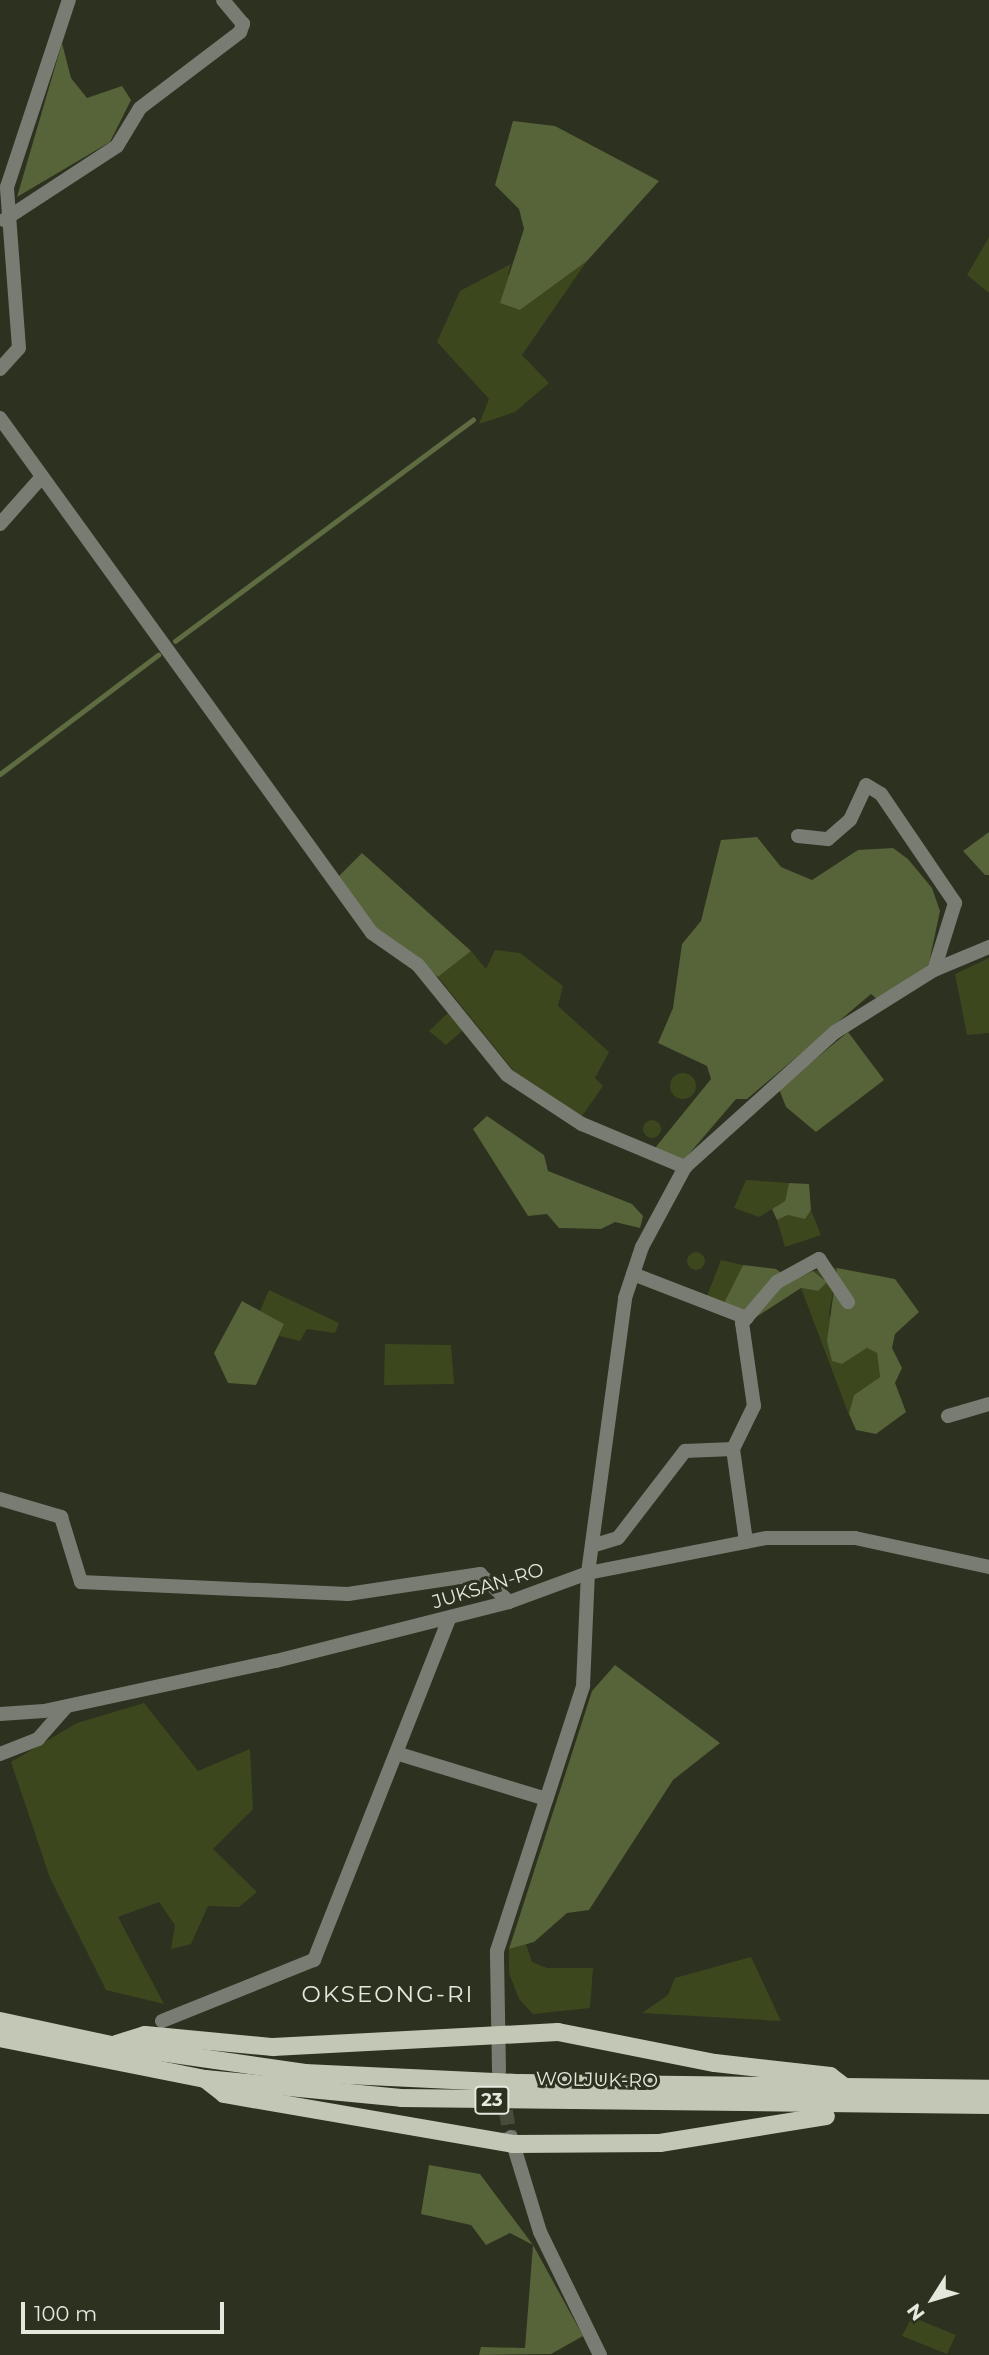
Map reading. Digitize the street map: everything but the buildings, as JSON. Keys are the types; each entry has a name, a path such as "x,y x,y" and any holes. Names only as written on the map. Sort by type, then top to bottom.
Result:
{"main road":[{"name":"WOLJUK-RO","path":"0,2021 111,2045 400,2079 847,2089 989,2089"},
{"path":"111,2045 145,2035 273,2047 500,2037 598,2037 715,2063 830,2076 847,2089"},
{"name":"WOLJUK-RO","path":"0,2038 205,2079 401,2098 879,2107 989,2105"},
{"path":"205,2079 224,2094 512,2140 660,2143 803,2117 860,2117 879,2107"}],"street":[{"path":"0,369 19,348 5,219 7,187 69,0"},
{"path":"5,219 117,146 140,108 240,32 243,24 223,0"},
{"path":"0,418 40,479 372,933 418,965 507,1075 582,1124 685,1167"},
{"path":"0,524 40,479"},
{"path":"798,835 828,839 850,820 866,785 881,794 954,903 934,970"},
{"path":"499,2071 497,1951 583,1686 588,1573 595,1545 633,1274 685,1167 835,1032 934,970 989,947"},
{"path":"746,1542 733,1450 754,1406 742,1324 777,1282 818,1259 848,1303"},
{"path":"633,1274 747,1318"},
{"path":"948,1416 989,1404"},
{"path":"595,1545 618,1538 685,1451 733,1450"},
{"path":"0,1499 61,1517 81,1582 348,1594 480,1574 509,1602"},
{"name":"JUKSAN-RO","path":"0,1714 66,1707 449,1619 509,1602 588,1573 746,1542 855,1538 989,1567"},
{"path":"162,2021 314,1960 399,1754 449,1619"},
{"path":"0,1754 38,1739 66,1707"},
{"path":"399,1754 546,1799"},
{"path":"512,2140 540,2232 600,2355"}],"green space":[{"path":"62,43 71,78 87,98 122,86 131,100 110,142 17,197"},
{"path":"513,121 555,126 659,181 587,261 520,310 500,303 524,229 519,209 495,185"},
{"path":"989,237 989,293 967,275"},
{"path":"587,261 522,355 549,383 515,412 479,424 489,399 437,342 460,291 511,264 508,273 520,310"},
{"path":"989,832 989,875 985,875 963,851"},
{"path":"757,837 781,867 812,880 858,850 893,848 908,859 932,888 940,911 929,963 915,988 883,1004 871,994 747,1099 736,1099 683,1161 655,1148 711,1079 707,1066 658,1043 673,1008 682,944 701,921 721,840"},
{"path":"362,853 471,951 438,977 377,930 339,876"},
{"path":"495,950 520,953 563,986 558,1006 609,1052 595,1078 603,1086 582,1116 517,1075 438,977 471,951 486,969"},
{"path":"989,958 989,1033 967,1035 955,974"},
{"path":"449,1012 463,1030 446,1045 429,1031"},
{"path":"848,1032 884,1080 816,1132 786,1107 779,1089"},
{"path":"683,1073 692,1077 696,1086 692,1095 683,1099 674,1095 670,1086 674,1077"},
{"path":"487,1116 544,1155 548,1171 632,1204 643,1216 640,1228 615,1222 601,1229 559,1228 547,1214 528,1216 473,1129"},
{"path":"648,1120 656,1120 661,1129 659,1136 648,1138 643,1133 643,1125"},
{"path":"746,1180 789,1183 785,1201 759,1217 734,1208"},
{"path":"789,1183 809,1184 811,1210 805,1219 788,1215 777,1220 772,1209 785,1201"},
{"path":"811,1210 821,1235 785,1247 777,1220 788,1215 805,1218"},
{"path":"692,1252 700,1252 705,1261 703,1268 692,1270 687,1265 687,1257"},
{"path":"721,1260 743,1265 724,1303 707,1296"},
{"path":"743,1265 776,1269 792,1281 813,1271 827,1282 818,1291 801,1288 747,1323 724,1303"},
{"path":"837,1268 829,1314 842,1364 867,1348 877,1353 880,1377 854,1395 849,1415 801,1288 818,1291 827,1281 813,1271"},
{"path":"837,1268 895,1279 919,1312 895,1334 892,1348 902,1368 895,1383 906,1412 876,1434 856,1430 849,1414 854,1395 880,1377 877,1353 867,1348 842,1364 832,1361 827,1341"},
{"path":"269,1290 339,1323 335,1333 307,1329 300,1341 279,1336 284,1324 260,1311"},
{"path":"242,1301 284,1324 256,1385 228,1383 214,1353"},
{"path":"385,1344 451,1345 454,1384 384,1385"},
{"path":"615,1665 720,1743 673,1780 589,1910 567,1913 534,1942 509,1949 592,1691"},
{"path":"144,1703 198,1771 250,1749 253,1809 213,1849 257,1892 239,1907 208,1906 191,1944 171,1949 175,1925 159,1902 118,1917 164,2004 106,1990 50,1878 11,1762 77,1723"},
{"path":"526,1944 532,1962 547,1968 593,1968 590,2008 533,2014 519,1999 509,1973 509,1949"},
{"path":"751,1957 781,2021 642,2013 668,1995 675,1978"},
{"path":"429,2165 480,2174 533,2245 510,2233 486,2245 471,2225 421,2214"},
{"path":"533,2245 583,2336 551,2354 479,2355 481,2347 525,2348"},
{"path":"912,2317 956,2335 947,2354 902,2336"}],"waterway":[{"path":"175,641 473,420"},
{"path":"0,774 158,655"}],"tunnel":[{"path":"502,2090 510,2135"}],"district":[{"name":"OKSEONG-RI","path":"388,1994"}]}
